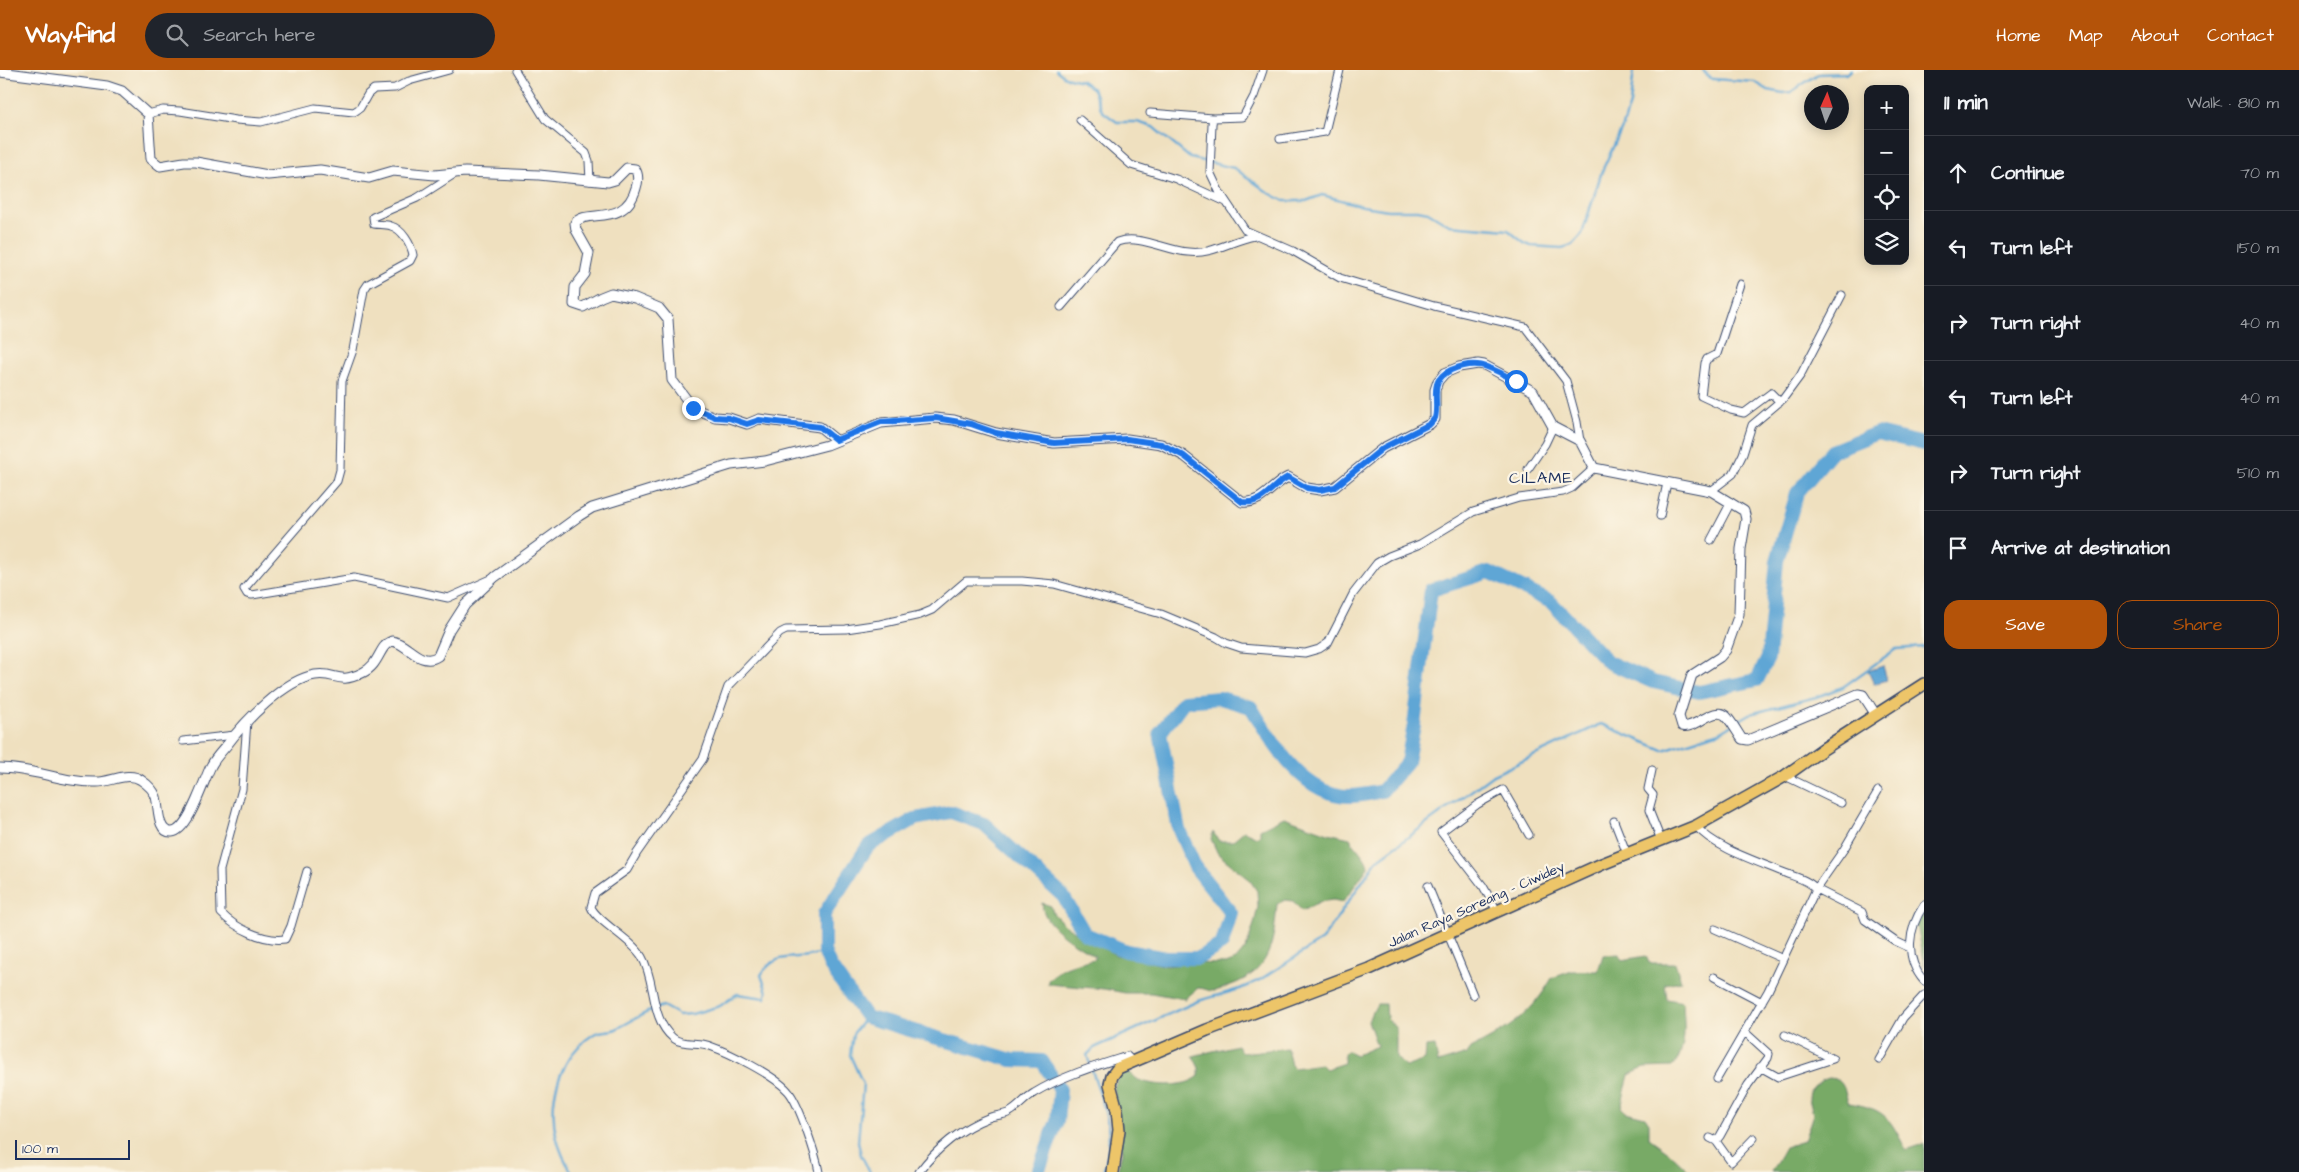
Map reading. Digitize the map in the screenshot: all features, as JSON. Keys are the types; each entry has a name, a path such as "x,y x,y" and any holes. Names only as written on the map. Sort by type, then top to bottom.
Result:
{"highway":[{"name":"Jalan Raya Soreang - Ciwidey","path":"1113,1172 1118,1130 1117,1110 1110,1084 1112,1076 1118,1068 1132,1060 1360,972 1627,854 1696,826 1785,776 1823,748 1924,684"}],"street":[{"path":"148,114 163,110 180,111 261,122 315,108 354,112 360,108 368,94 374,89 394,88 449,70"},
{"path":"515,70 545,119 586,153 590,161 590,181"},
{"path":"1150,112 1213,118 1243,117 1254,96 1263,70"},
{"path":"1280,139 1325,132 1340,70"},
{"path":"0,72 115,87 134,100 148,114 152,159 160,166 196,162 258,174 320,170 369,178 393,172 435,175 456,173 539,175 611,182 629,168 637,172 634,194 622,210 604,216 580,218 575,223 576,230 589,253 585,274 575,287 574,304 583,307 611,293 635,298 659,308 668,319 673,384 688,404 699,411 715,417 729,418 747,424 759,420 811,425 827,431 836,440"},
{"path":"1213,118 1210,172 1226,202 1245,230 1293,251 1340,278 1370,289 1525,327 1566,381 1580,441 1594,468"},
{"path":"1080,120 1131,165 1176,179 1226,202"},
{"path":"456,173 416,198 373,217 374,224 391,226 398,230 407,239 413,255 410,261 368,284 364,290 353,350 342,381 343,405 339,475 326,494 244,590 247,594 252,595 354,578 448,598 496,576"},
{"path":"1061,308 1116,242 1129,238 1188,252 1210,252 1244,237 1257,235"},
{"path":"1740,284 1717,354 1707,359 1705,363 1701,396 1744,414 1771,393 1780,402"},
{"path":"1711,491 1733,474 1743,454 1752,424 1780,402 1800,376 1842,295"},
{"path":"0,768 20,769 83,781 100,782 124,777 138,778 155,795 162,827 168,832 173,832 181,828 193,809 212,765 247,721 276,697 309,677 327,675 347,679 366,671 377,662 387,643 392,641 401,643 421,658 433,659 438,656 457,616 496,576 578,516 592,508 731,465 765,461 827,446 836,440 881,422 936,418 971,424 996,433 1054,443 1127,439 1161,444 1184,456 1242,502 1249,503 1258,500 1288,477 1307,488 1320,490 1335,487 1383,448 1430,424 1435,418 1438,381 1445,373 1459,367 1478,364 1484,365 1533,391 1553,427 1580,441"},
{"path":"1528,469 1546,444 1553,427"},
{"path":"1594,468 1711,491 1731,502 1744,511 1746,515 1741,549 1739,614 1726,650 1720,657 1692,675 1679,716 1682,726 1690,727 1712,715 1721,714 1742,739 1748,740 1858,694 1863,695 1876,715"},
{"path":"819,1172 793,1098 782,1084 715,1048 704,1044 678,1041 667,1032 657,1008 643,958 633,944 592,910 592,899 595,893 627,870 703,760 728,687 780,633 803,629 846,629 920,615 944,602 957,587 966,581 1022,582 1054,584 1152,611 1241,648 1305,653 1319,649 1328,643 1352,594 1377,563 1389,556 1420,544 1473,512 1519,498 1562,492 1572,488 1594,468"},
{"path":"1660,516 1667,483"},
{"path":"1711,540 1731,502"},
{"path":"247,721 242,789 220,870 221,913 229,921 247,931 272,938 285,939 291,926 307,871"},
{"path":"183,741 235,735"},
{"path":"1652,770 1648,789 1653,795 1649,810 1661,840"},
{"path":"1785,776 1841,803"},
{"path":"1497,911 1483,886 1441,832 1471,808 1503,790 1530,835"},
{"path":"1718,1079 1735,1046 1746,1033 1762,1002 1816,889 1844,850 1878,791"},
{"path":"1614,821 1627,854"},
{"path":"1696,826 1701,832 1718,843 1813,885 1816,889 1862,912 1865,920 1910,948"},
{"path":"1428,886 1473,994"},
{"path":"1924,905 1911,931 1910,948 1913,962 1924,981"},
{"path":"1715,929 1782,959"},
{"path":"1714,977 1762,1002"},
{"path":"1879,1060 1904,1018 1924,995"},
{"path":"1746,1033 1769,1054 1713,1139 1732,1162 1754,1138"},
{"path":"1760,1067 1778,1077 1834,1059 1785,1035"},
{"path":"919,1172 935,1152 950,1139 988,1117 1002,1115 1012,1110 1034,1093 1093,1066 1127,1056 1132,1060"}],"green space":[{"path":"1284,817 1328,833 1350,838 1368,867 1343,902 1333,900 1319,902 1302,911 1293,901 1285,900 1277,904 1272,943 1268,954 1255,972 1244,979 1217,990 1211,991 1198,988 1185,999 1151,993 1125,993 1104,989 1048,984 1048,980 1060,970 1095,959 1095,956 1054,928 1044,912 1042,903 1051,906 1053,913 1066,926 1116,955 1166,966 1191,963 1226,964 1236,960 1246,948 1254,924 1258,907 1257,891 1249,879 1218,854 1211,839 1213,832 1219,841 1232,841 1244,831 1257,837 1260,835 1260,829"},
{"path":"1924,913 1924,966 1916,924"},
{"path":"1619,954 1622,960 1646,956 1649,963 1675,963 1681,981 1665,984 1667,999 1683,1002 1684,1036 1681,1053 1672,1067 1644,1068 1629,1075 1621,1107 1626,1112 1645,1117 1649,1123 1649,1138 1670,1153 1690,1172 1117,1172 1122,1153 1114,1088 1121,1070 1127,1071 1138,1080 1148,1083 1171,1085 1186,1083 1199,1076 1199,1068 1193,1056 1237,1045 1242,1053 1287,1048 1291,1065 1294,1068 1321,1064 1326,1069 1344,1063 1344,1053 1348,1051 1356,1055 1377,1046 1368,1021 1377,1004 1386,1004 1387,1019 1396,1027 1396,1057 1405,1067 1425,1060 1426,1047 1435,1046 1438,1063 1467,1054 1470,1049 1517,1021 1535,1003 1552,978 1572,971 1598,971 1603,955"},
{"path":"1829,1078 1841,1083 1849,1103 1862,1105 1880,1112 1886,1117 1896,1130 1906,1150 1924,1144 1924,1172 1771,1172 1785,1147 1804,1141 1813,1114 1809,1099 1810,1090 1823,1080"}],"water":[{"path":"1883,666 1887,680 1874,684 1868,671"}],"waterway":[{"path":"1056,70 1065,77 1082,81 1093,89 1102,111 1117,122 1137,122 1153,127 1190,158 1234,168 1269,193 1284,201 1306,201 1322,195 1363,206 1388,210 1418,210 1428,212 1449,225 1508,230 1524,243 1531,246 1562,248 1572,245 1582,234 1602,171 1623,126 1630,104 1634,70"},
{"path":"1703,70 1707,76 1713,79 1755,82 1768,90 1783,93 1791,92 1818,74 1848,73 1851,70"},
{"path":"1038,1172 1057,1121 1060,1090 1042,1061 1012,1060 866,1017 830,966 824,951 824,914 868,846 915,819 951,812 984,824 1063,896 1085,934 1126,951 1166,958 1198,958 1222,944 1231,913 1195,867 1179,830 1160,733 1184,701 1220,698 1251,707 1279,751 1304,778 1318,787 1334,794 1351,796 1382,791 1407,762 1414,725 1431,590 1489,572 1551,602 1608,662 1653,682 1699,692 1757,680 1768,658 1777,561 1797,493 1832,451 1877,433 1924,444"},
{"path":"1103,1172 1109,1142 1108,1127 1102,1099 1087,1055 1094,1048 1198,1001 1240,989 1258,981 1322,940 1377,860 1493,775 1601,724 1663,750 1720,732 1750,714 1816,697 1843,687 1896,649 1924,647"},
{"path":"572,1172 562,1155 556,1136 554,1098 559,1079 567,1062 579,1046 594,1034 616,1029 645,1013 663,1006 679,1015 692,1014 720,1006 737,994 765,998 767,992 761,975 768,966 782,959 815,955 824,951"},
{"path":"866,1017 853,1034 850,1055 863,1084 858,1142 861,1155 870,1172"}],"district":[{"name":"CILAME","path":"1541,477"}],"route":[{"path":"693,408 715,417 729,418 747,424 759,420 820,427 836,440 881,422 936,418 971,424 996,433 1054,443 1127,439 1161,444 1184,456 1242,502 1249,503 1258,500 1288,477 1307,488 1320,490 1335,487 1383,448 1430,424 1435,418 1438,381 1445,373 1459,367 1478,364 1500,372 1516,381"}]}
